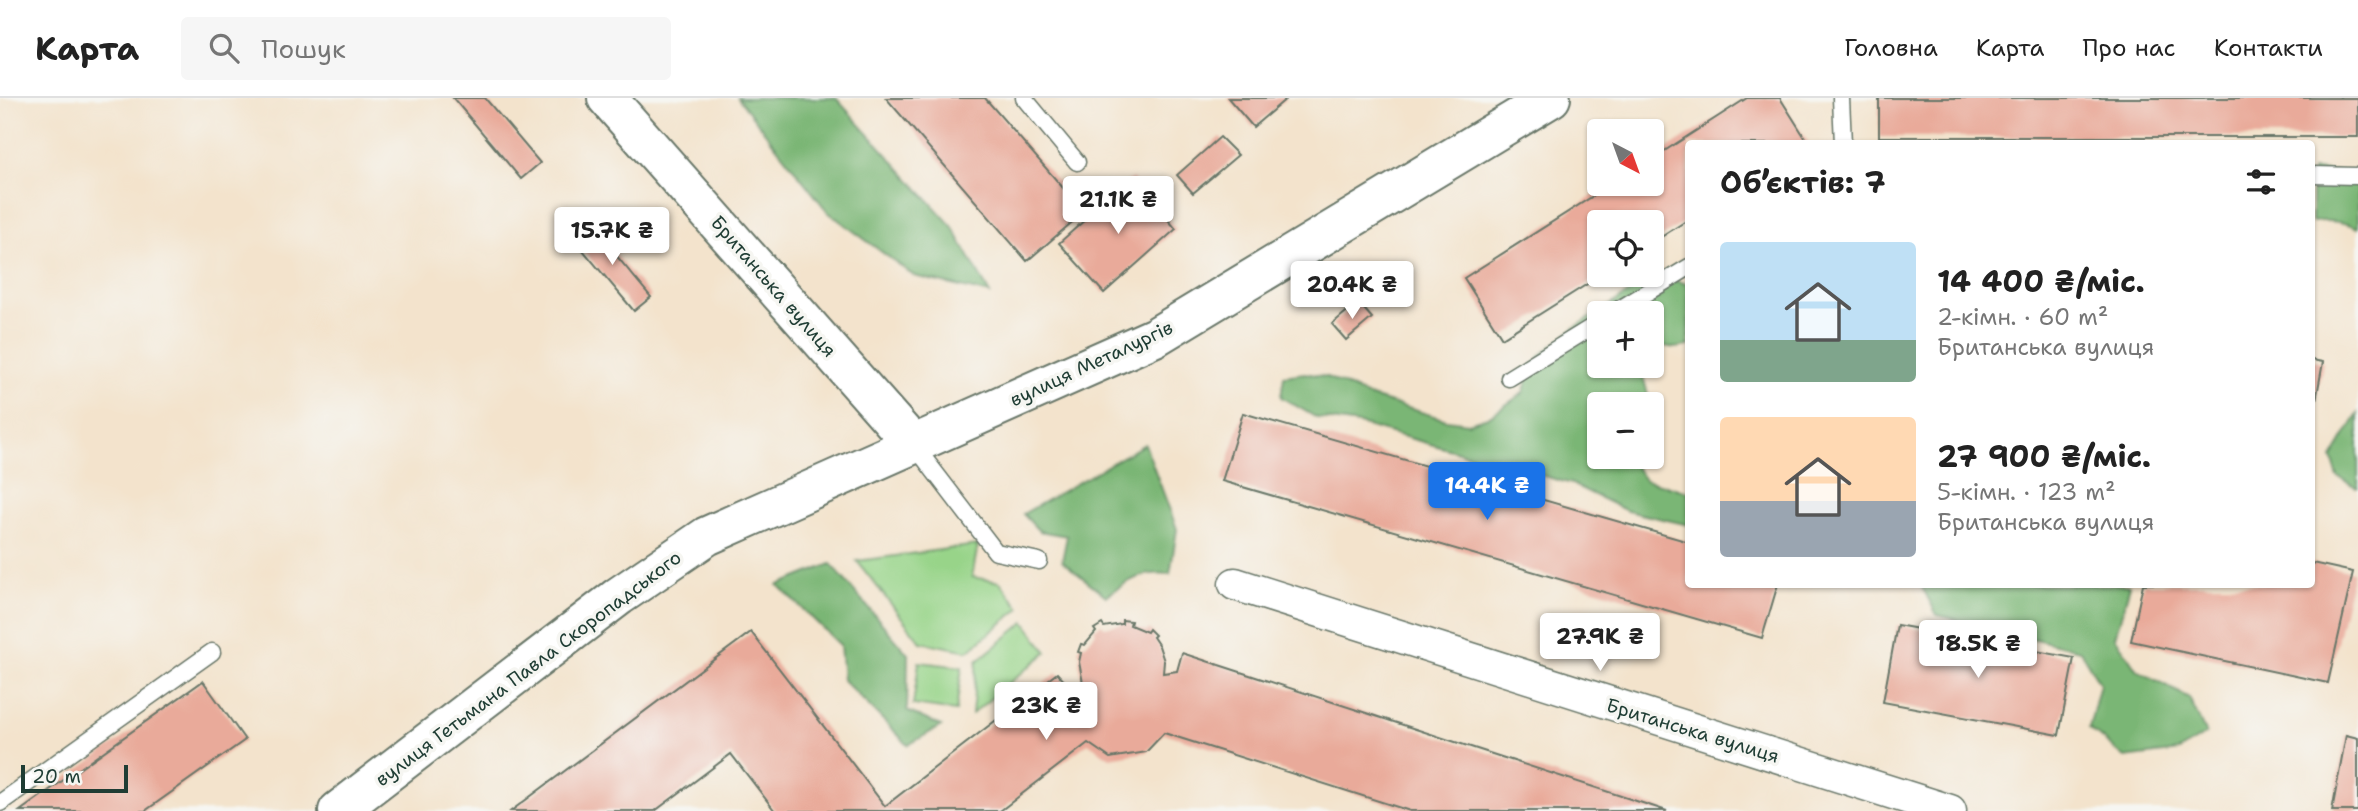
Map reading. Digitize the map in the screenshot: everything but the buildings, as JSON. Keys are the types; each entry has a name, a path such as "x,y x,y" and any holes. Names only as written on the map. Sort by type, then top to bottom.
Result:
{"main road":[{"name":"Британська вулиця","path":"607,98 912,443"},
{"name":"вулиця Металургів","path":"912,443 1154,337 1551,98"},
{"name":"вулиця Гетьмана Павла Скоропадського","path":"338,811 619,596 707,536 912,443"}],"street":[{"name":"Британська вулиця","path":"1236,583 1950,811"}],"lane":[{"path":"1024,98 1077,162"},
{"path":"1841,98 1843,140"},
{"path":"2315,175 2358,176"},
{"path":"1633,301 1685,269"},
{"path":"1509,378 1587,330"},
{"path":"912,443 996,552 1038,561"},
{"path":"0,803 212,652"}],"green space":[{"path":"738,98 836,98 952,226 990,294 914,276 828,212"},
{"path":"2315,170 2358,173 2358,228 2315,222"},
{"path":"1664,276 1685,284 1685,347 1664,346 1664,301 1616,301 1639,287 1664,287"},
{"path":"1587,320 1587,378 1643,378 1647,392 1587,392 1587,469 1637,469 1645,480 1685,491 1685,524 1627,511 1572,484 1359,424 1317,418 1281,397 1284,376 1305,373 1327,377 1368,396 1447,420 1468,423 1488,417 1523,393 1530,373 1541,355"},
{"path":"2358,414 2356,487 2338,477 2332,458"},
{"path":"1145,444 1177,529 1170,574 1143,576 1106,596 1062,561 1067,536 1039,531 1023,514"},
{"path":"978,545 972,577 1000,582 1020,608 968,651 921,642 857,561"},
{"path":"831,564 908,654 907,711 941,726 908,745 843,680 840,645 778,585"},
{"path":"1923,588 2129,588 2115,637 2137,670 2189,698 2206,734 2179,751 2125,758 2089,728 2100,684 2080,650 1937,615"},
{"path":"1025,622 1047,652 972,714 977,661"},
{"path":"919,662 962,667 956,711 913,705"}]}
